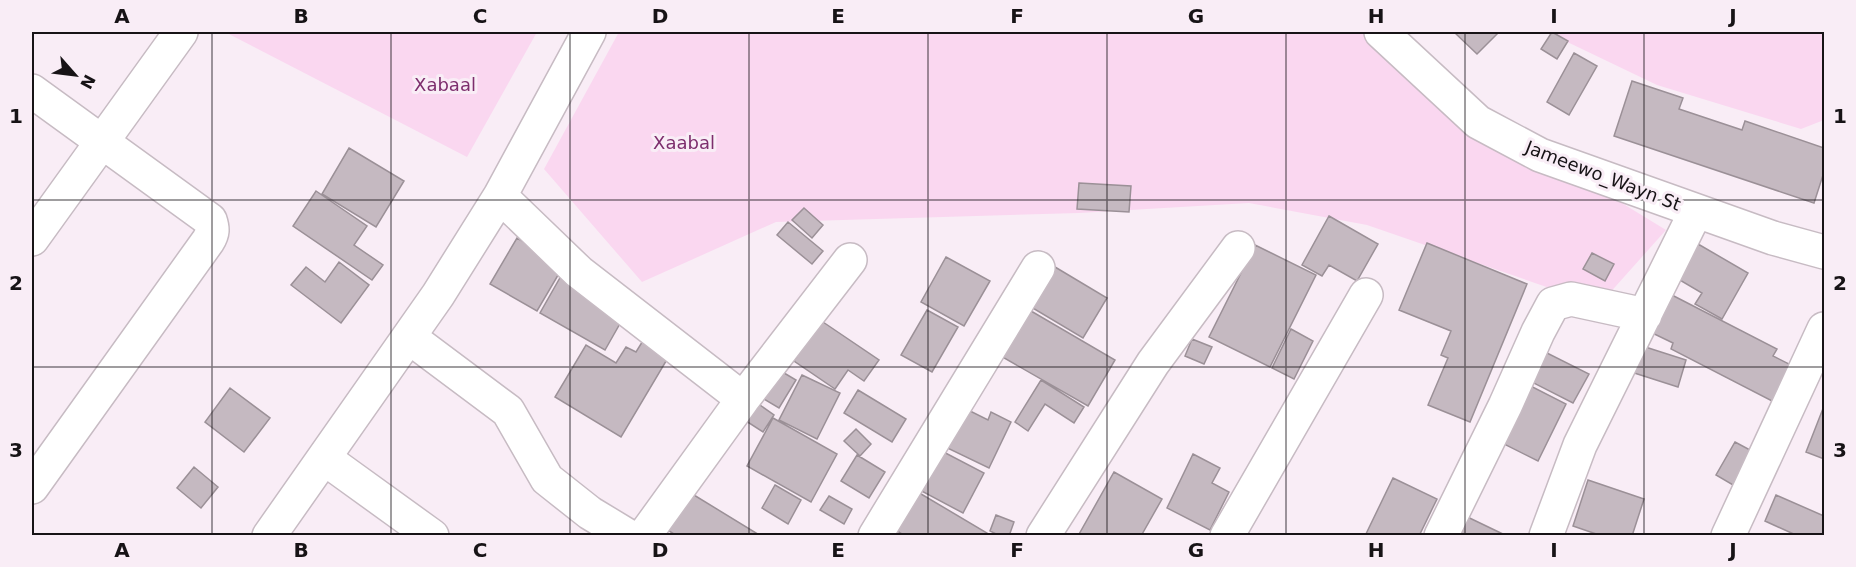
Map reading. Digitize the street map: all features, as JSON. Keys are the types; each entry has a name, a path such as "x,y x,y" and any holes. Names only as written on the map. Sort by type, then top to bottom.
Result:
{"street":[{"path":"32,239 181,32"},
{"path":"268,536 438,295 500,196 589,32"},
{"name":"Jameewo_Wayn St","path":"1381,32 1478,122 1540,155 1773,238 1824,252"},
{"path":"32,91 210,220 213,227 213,235 32,487"},
{"path":"500,196 579,272 743,399"},
{"path":"1555,532 1580,446 1696,211"},
{"path":"1044,536 1153,363 1238,248"},
{"path":"644,536 743,399 850,260"},
{"path":"875,536 1038,268"},
{"path":"1227,536 1366,295"},
{"path":"1441,536 1553,304 1571,299 1645,315"},
{"path":"1728,536 1824,329"},
{"path":"409,337 508,411 547,479 590,513 627,536"},
{"path":"324,458 432,536"}],"green space":[{"name":"Xabaal","path":"225,32 537,32 467,157"},
{"name":"Xaabal","path":"619,32 1370,32 1455,101 1666,230 1599,305 1367,225 1249,203 1079,213 776,222 642,282 544,169"},
{"path":"1552,32 1824,32 1824,120 1801,129 1657,85 1559,38"}],"building":[{"path":"1454,32 1499,32 1477,54"},
{"path":"1552,32 1568,41 1557,59 1541,49"},
{"path":"1574,53 1597,66 1569,115 1547,102"},
{"path":"1632,81 1683,98 1679,109 1742,130 1745,121 1824,148 1824,172 1814,203 1614,136"},
{"path":"349,148 404,181 376,227 322,194"},
{"path":"1079,183 1131,186 1129,212 1077,209"},
{"path":"316,191 367,226 354,245 383,265 372,280 293,226"},
{"path":"804,208 823,225 812,238 792,220"},
{"path":"1329,216 1378,244 1357,281 1329,265 1322,276 1302,265"},
{"path":"788,222 823,251 812,264 777,235"},
{"path":"517,238 564,265 537,311 490,284"},
{"path":"1427,243 1527,284 1470,422 1428,405 1448,358 1441,355 1451,331 1399,310"},
{"path":"1698,244 1748,273 1722,319 1695,304 1702,293 1678,279"},
{"path":"1255,245 1316,275 1270,367 1209,337"},
{"path":"1592,253 1614,264 1605,281 1583,269"},
{"path":"946,257 990,281 964,326 921,302"},
{"path":"339,262 369,285 341,323 291,285 306,267 325,282"},
{"path":"1050,264 1107,298 1083,338 1026,304"},
{"path":"561,276 626,313 605,350 540,313"},
{"path":"1668,293 1777,349 1773,356 1793,366 1774,402 1671,349 1673,343 1648,331"},
{"path":"1019,304 1115,360 1088,406 992,351"},
{"path":"927,310 958,327 932,372 901,355"},
{"path":"820,320 879,360 864,381 848,370 835,389 794,361"},
{"path":"1291,329 1313,341 1294,379 1272,368"},
{"path":"649,331 675,346 621,437 555,397 586,345 616,363 626,347 636,352"},
{"path":"1192,339 1212,347 1204,364 1185,356"},
{"path":"1636,344 1686,360 1678,387 1628,371"},
{"path":"1537,348 1589,374 1573,403 1522,377"},
{"path":"779,370 796,380 779,408 762,398"},
{"path":"802,375 840,393 817,439 779,420"},
{"path":"1517,379 1566,404 1538,461 1488,436"},
{"path":"1041,380 1084,407 1074,423 1045,404 1028,431 1015,422"},
{"path":"230,388 270,418 244,452 205,422"},
{"path":"858,390 906,419 892,442 844,413"},
{"path":"757,403 774,415 763,432 746,421"},
{"path":"958,405 988,420 991,412 1011,422 989,468 939,444"},
{"path":"1824,406 1824,459 1806,452"},
{"path":"773,418 837,454 811,502 747,466"},
{"path":"856,429 871,444 860,456 844,441"},
{"path":"1735,442 1752,451 1733,485 1716,475"},
{"path":"934,447 984,473 963,513 914,487"},
{"path":"1193,454 1220,468 1212,483 1229,492 1210,530 1167,508"},
{"path":"857,455 885,472 869,498 841,481"},
{"path":"194,467 218,487 201,508 177,488"},
{"path":"1114,472 1162,499 1141,536 1078,536"},
{"path":"1393,478 1437,499 1419,536 1365,536"},
{"path":"1588,480 1644,499 1632,536 1602,536 1573,526"},
{"path":"775,485 801,500 788,524 762,508"},
{"path":"916,491 987,533 986,536 905,536 894,529"},
{"path":"689,492 761,536 677,536 666,529"},
{"path":"1776,495 1824,516 1824,536 1798,536 1765,521"},
{"path":"829,496 852,509 844,524 820,510"},
{"path":"1455,511 1507,536 1444,536"},
{"path":"996,515 1014,522 1009,536 1000,536 990,531"}]}
